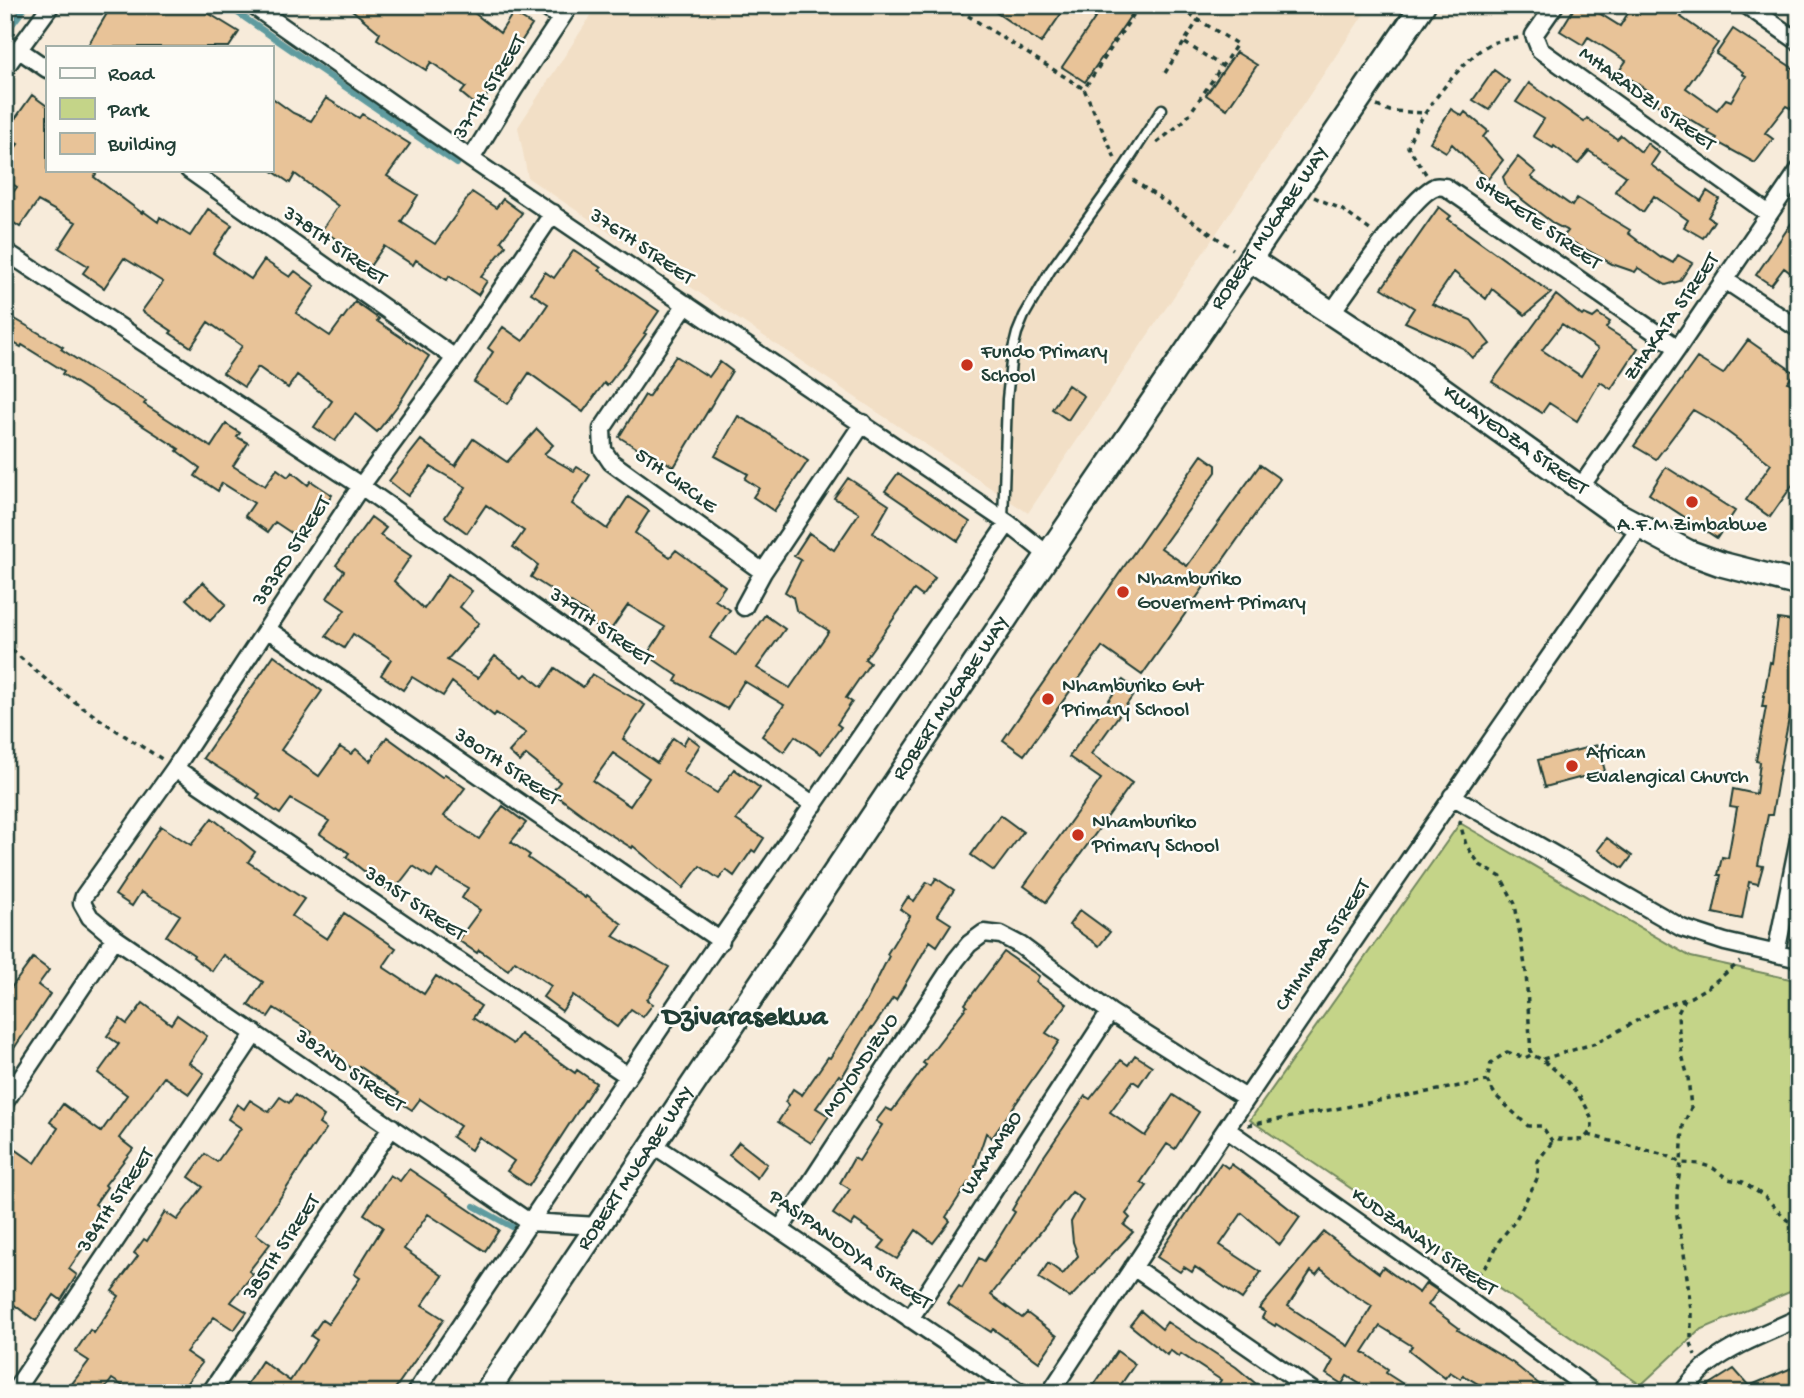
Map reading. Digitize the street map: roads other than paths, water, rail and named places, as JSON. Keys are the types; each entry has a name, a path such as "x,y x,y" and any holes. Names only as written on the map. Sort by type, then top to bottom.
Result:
{"street":[{"path":"5,68 51,5"},
{"name":"376TH STREET","path":"252,5 471,159 863,423 1048,555"},
{"path":"542,5 566,12"},
{"name":"ROBERT MUGABE WAY","path":"485,1393 1048,555 1423,5"},
{"name":"MHARADZI STREET","path":"1555,5 1535,35 1540,50 1769,214"},
{"path":"1746,5 1799,42"},
{"name":"371TH STREET","path":"471,159 566,12"},
{"path":"18,49 46,68"},
{"name":"ZHAKATA STREET","path":"1580,488 1799,170"},
{"name":"378TH STREET","path":"192,172 455,358"},
{"name":"SHEKETE STREET","path":"1332,312 1383,240 1424,194 1435,186 1445,187 1456,192 1522,241 1678,348"},
{"name":"383RD STREET","path":"90,917 82,903 84,896 176,768 361,486 455,358 553,213"},
{"name":"379TH STREET","path":"5,251 361,486 814,804"},
{"name":"KWAYEDZA STREET","path":"1251,260 1332,312 1615,513 1688,552 1799,584"},
{"path":"1725,280 1799,329"},
{"name":"5TH CIRCLE","path":"686,304 602,429 603,450 611,462 763,572"},
{"path":"744,607 763,572 863,423"},
{"path":"415,1393 1005,522"},
{"name":"CHIMIMBA STREET","path":"1050,1393 1246,1098 1640,527"},
{"name":"380TH STREET","path":"267,629 721,941"},
{"name":"381ST STREET","path":"176,768 628,1076"},
{"path":"1452,796 1682,928 1704,936 1799,958"},
{"path":"1776,953 1799,839"},
{"name":"382ND STREET","path":"90,917 115,937 529,1222"},
{"name":"MOYONDIZVO","path":"781,1227 956,960 969,944 984,933 1001,935 1020,945 1110,1012"},
{"path":"5,1102 115,937"},
{"path":"1110,1012 1246,1098"},
{"name":"WAMAMBO","path":"910,1320 1110,1012"},
{"name":"384TH STREET","path":"13,1393 255,1033"},
{"name":"385TH STREET","path":"210,1393 392,1127"},
{"name":"KUDZANAYI STREET","path":"1226,1129 1460,1294 1594,1393"},
{"name":"PASIPANODYA STREET","path":"652,1144 781,1227 910,1320 1021,1393"},
{"path":"529,1222 598,1226"},
{"path":"1133,1267 1316,1393"},
{"path":"1682,1393 1707,1365 1732,1349 1799,1318"}],"lane":[{"path":"1005,522 1007,399 1017,333 1050,271 1162,109"}],"waterway":[{"path":"5,34 27,5"},
{"path":"226,5 457,164"},
{"path":"474,1206 516,1229"}],"place":[{"name":"Fundo Primary School","path":"967,365"},
{"name":"A.F.M Zimbabwe","path":"1692,502"},
{"name":"Nhamburiko Goverment Primary","path":"1123,592"},
{"name":"Nhamburiko Gvt Primary School","path":"1048,699"},
{"name":"African Evalengical Church","path":"1572,766"},
{"name":"Nhamburiko Primary School","path":"1078,835"}],"district":[{"name":"Dzivarasekwa","path":"745,1018"}]}
